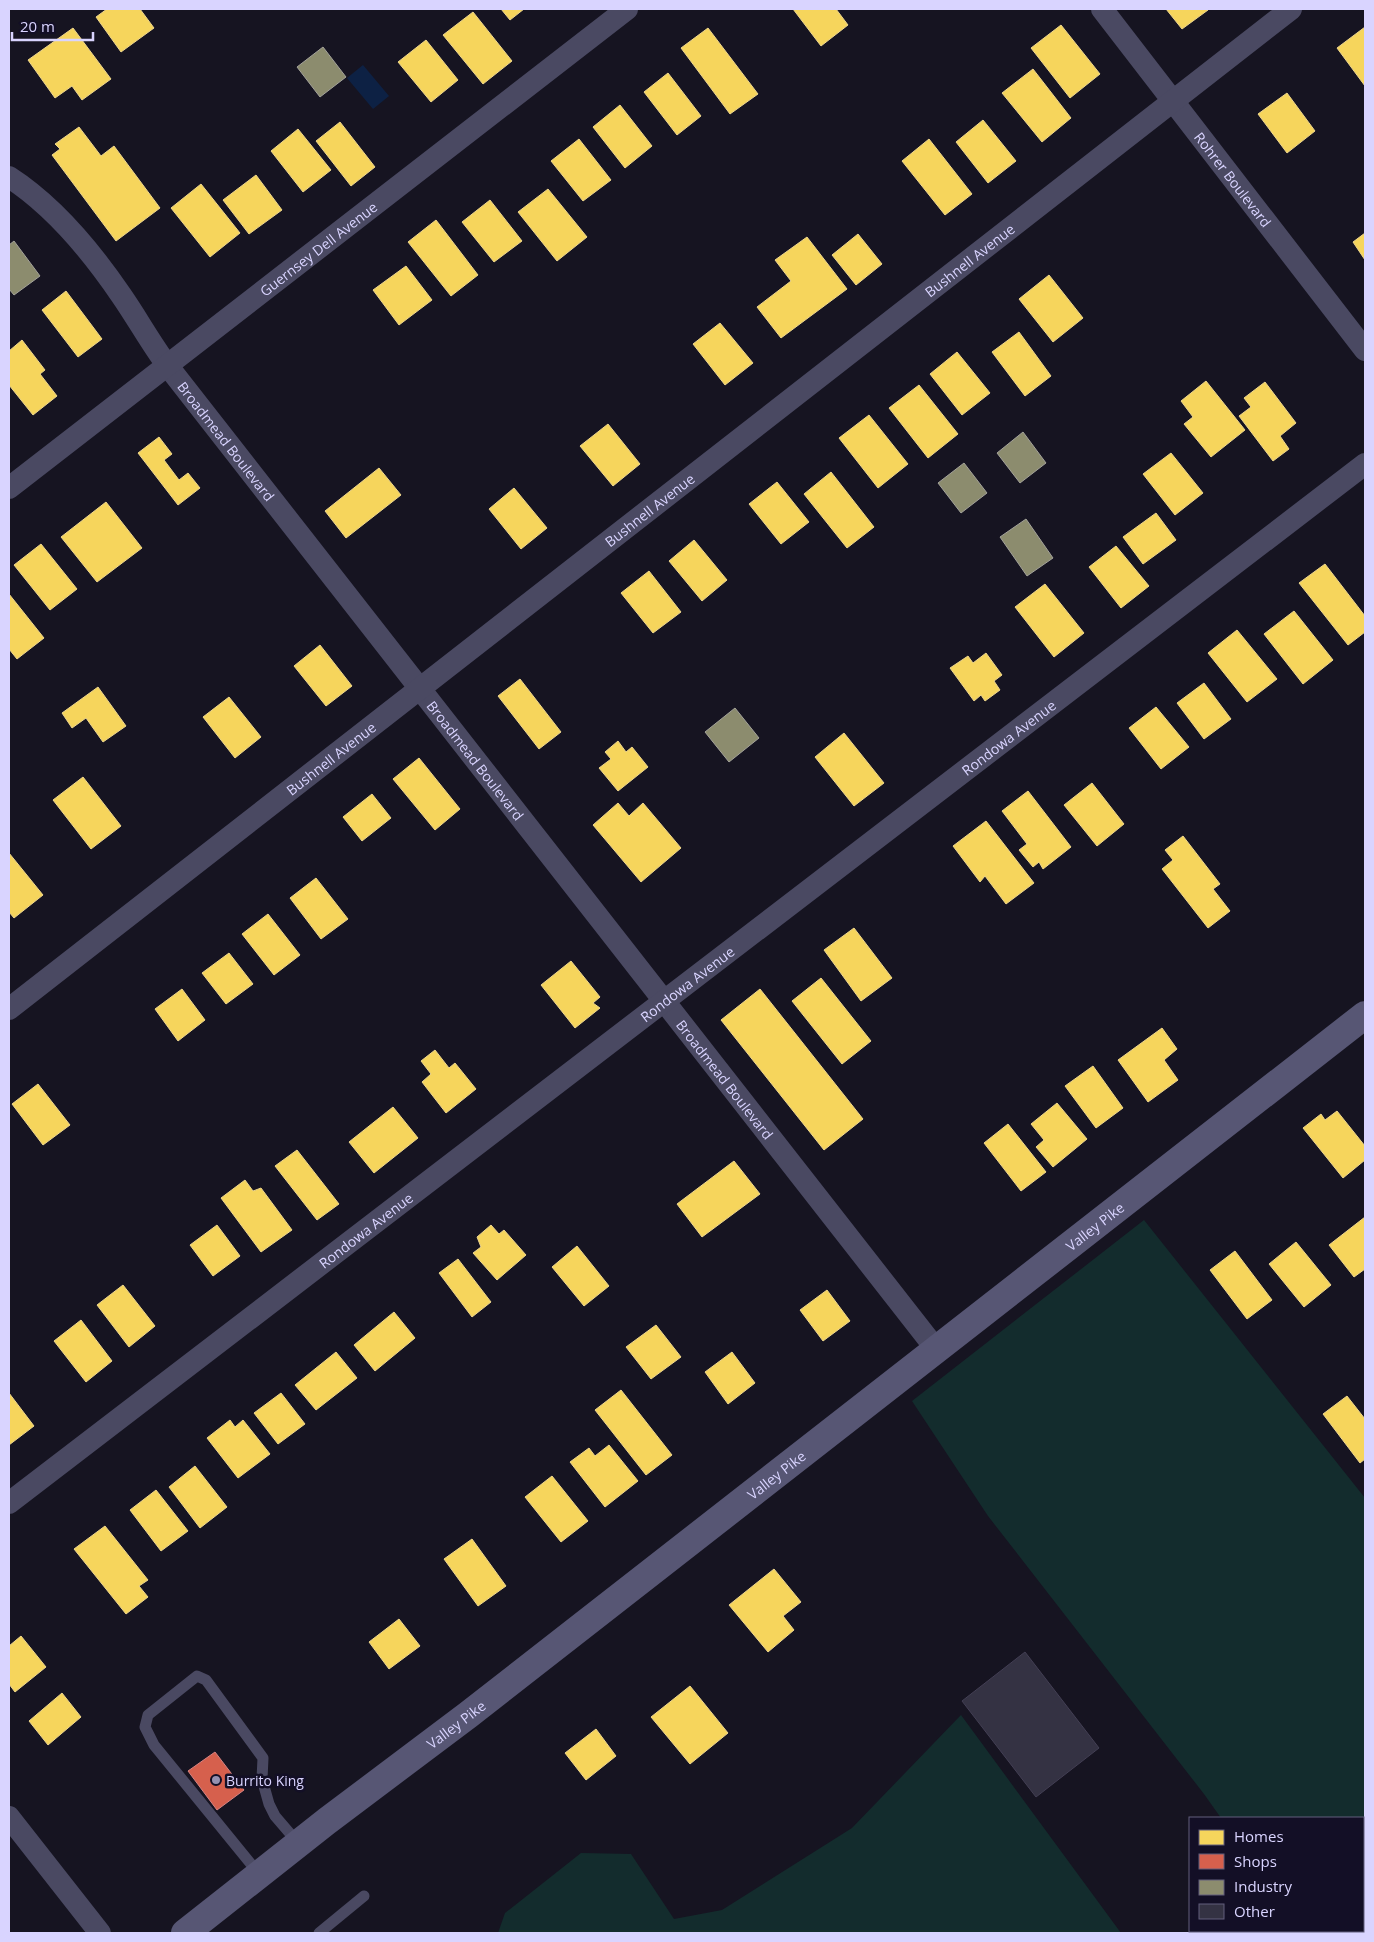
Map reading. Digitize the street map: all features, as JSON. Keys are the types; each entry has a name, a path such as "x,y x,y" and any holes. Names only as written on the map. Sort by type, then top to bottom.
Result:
{"street":[{"name":"Guernsey Dell Avenue","path":"9,488 627,9"},
{"name":"Rohrer Boulevard","path":"1102,9 1266,219 1365,350"},
{"name":"Bushnell Avenue","path":"9,1009 1291,9"},
{"name":"Broadmead Boulevard","path":"9,177 52,210 87,249 121,295 167,365 936,1349"},
{"name":"Rondowa Avenue","path":"9,1503 1365,464"},
{"name":"Valley Pike","path":"186,1933 1365,1015"},
{"path":"9,1817 100,1933"}],"lane":[{"path":"260,1875 154,1745 145,1727 148,1715 197,1676 206,1680 263,1758 262,1779 269,1804 275,1816 299,1844"},
{"path":"319,1933 364,1896"}],"green space":[{"path":"1144,1220 1365,1498 1365,1933 1300,1932 1364,1932 1364,1817 1220,1817 988,1516 912,1401"},
{"path":"961,1715 1121,1933 498,1933 505,1913 581,1853 631,1854 674,1919 722,1910 852,1828"}],"water":[{"path":"363,65 389,96 373,109 347,78"}],"building: Homes":[{"path":"107,9 140,9 154,28 121,52 96,17"},
{"path":"501,9 524,9 510,20"},
{"path":"793,9 836,9 848,25 821,46"},
{"path":"1166,9 1207,9 1208,10 1182,29"},
{"path":"473,12 512,61 483,84 443,35"},
{"path":"1061,25 1100,74 1070,98 1031,48"},
{"path":"1365,27 1365,86 1337,48"},
{"path":"73,28 111,79 82,100 72,86 55,98 28,60"},
{"path":"708,28 758,94 730,114 681,48"},
{"path":"426,40 458,80 431,102 398,62"},
{"path":"1033,69 1071,118 1042,142 1002,93"},
{"path":"668,73 701,116 677,135 644,92"},
{"path":"1287,93 1315,131 1287,153 1258,114"},
{"path":"620,105 652,146 625,168 593,127"},
{"path":"983,120 1016,161 988,183 956,142"},
{"path":"340,122 375,167 351,186 316,141"},
{"path":"79,127 101,156 114,146 160,208 116,241 52,155 60,149 55,144"},
{"path":"298,129 331,170 303,192 271,151"},
{"path":"579,139 611,180 583,201 551,161"},
{"path":"929,139 972,194 945,215 902,161"},
{"path":"256,175 282,210 249,234 223,200"},
{"path":"201,184 240,233 210,257 171,208"},
{"path":"548,189 587,237 557,261 518,212"},
{"path":"490,200 522,241 494,262 462,222"},
{"path":"436,220 478,275 451,296 408,242"},
{"path":"1365,233 1365,260 1353,242"},
{"path":"858,234 882,264 856,285 832,255"},
{"path":"807,237 847,289 781,338 757,307 791,281 775,260"},
{"path":"406,266 432,300 399,325 373,290"},
{"path":"1049,275 1083,318 1053,342 1019,299"},
{"path":"66,291 102,339 78,357 42,310"},
{"path":"720,323 753,363 725,385 693,344"},
{"path":"1019,332 1051,376 1025,396 992,352"},
{"path":"22,340 45,370 40,374 57,396 33,415 9,385 9,351"},
{"path":"957,352 990,393 962,415 930,374"},
{"path":"1206,381 1245,430 1211,457 1184,424 1193,417 1181,401"},
{"path":"1265,382 1296,423 1280,436 1289,449 1273,461 1239,416 1251,407 1244,398"},
{"path":"919,385 958,434 928,458 889,408"},
{"path":"869,415 908,464 878,488 839,438"},
{"path":"608,424 640,464 613,486 580,446"},
{"path":"159,437 172,454 164,460 179,480 188,473 200,488 178,505 138,453"},
{"path":"1171,453 1203,493 1175,515 1143,474"},
{"path":"379,468 401,495 346,538 325,511"},
{"path":"831,472 874,527 847,548 804,494"},
{"path":"777,482 809,522 781,544 749,504"},
{"path":"514,488 547,528 521,549 489,509"},
{"path":"106,502 142,548 97,582 61,537"},
{"path":"1156,513 1176,540 1143,564 1123,537"},
{"path":"694,540 727,580 702,601 669,561"},
{"path":"41,544 77,589 50,610 14,565"},
{"path":"1116,546 1149,586 1121,608 1089,567"},
{"path":"1325,564 1365,616 1365,632 1348,645 1299,583"},
{"path":"649,571 681,612 653,633 621,593"},
{"path":"1045,584 1084,633 1054,657 1015,607"},
{"path":"9,594 44,638 17,659 9,649"},
{"path":"1294,611 1333,660 1303,684 1264,634"},
{"path":"1237,630 1277,679 1247,702 1208,653"},
{"path":"320,645 352,686 326,706 294,666"},
{"path":"986,653 1002,675 994,681 1000,690 985,701 981,695 974,701 950,668 968,656 973,663"},
{"path":"520,679 561,732 539,749 498,696"},
{"path":"1204,683 1231,719 1204,739 1177,703"},
{"path":"98,687 126,726 103,742 86,718 72,728 62,713"},
{"path":"229,697 261,737 235,758 203,717"},
{"path":"1156,707 1189,747 1161,769 1129,728"},
{"path":"844,733 884,783 854,806 815,757"},
{"path":"618,741 626,752 632,747 648,767 618,791 599,768 611,759 605,752"},
{"path":"419,758 460,809 435,830 393,779"},
{"path":"83,777 121,826 91,849 53,800"},
{"path":"1092,783 1124,824 1097,846 1064,805"},
{"path":"1028,791 1071,847 1043,869 1039,862 1033,867 1019,850 1027,844 1002,811"},
{"path":"372,794 391,818 362,841 343,817"},
{"path":"618,803 629,816 643,803 681,848 641,882 593,825"},
{"path":"986,821 1034,883 1006,904 985,876 980,882 953,846"},
{"path":"1183,836 1220,884 1213,889 1230,911 1208,928 1162,869 1173,860 1165,850"},
{"path":"9,853 43,895 14,918 9,912"},
{"path":"316,878 348,919 321,939 290,898"},
{"path":"268,914 300,955 274,975 242,934"},
{"path":"854,928 892,978 861,1001 824,950"},
{"path":"229,953 253,984 226,1004 202,973"},
{"path":"571,961 600,997 593,1003 600,1008 575,1028 541,985"},
{"path":"821,978 871,1041 842,1064 792,1001"},
{"path":"182,989 205,1020 178,1041 155,1009"},
{"path":"760,989 863,1119 824,1150 721,1020"},
{"path":"1162,1028 1177,1049 1164,1060 1178,1080 1148,1102 1118,1060"},
{"path":"435,1050 449,1068 455,1063 476,1089 446,1113 422,1082 431,1074 421,1061"},
{"path":"1093,1066 1123,1108 1096,1128 1065,1086"},
{"path":"38,1084 70,1125 43,1145 12,1104"},
{"path":"1057,1103 1087,1139 1053,1167 1036,1147 1044,1140 1031,1124"},
{"path":"393,1107 418,1138 374,1173 349,1142"},
{"path":"1337,1111 1365,1146 1365,1160 1343,1178 1303,1128 1321,1114 1325,1120"},
{"path":"1008,1124 1046,1172 1021,1191 984,1143"},
{"path":"297,1150 339,1204 317,1220 275,1166"},
{"path":"734,1161 760,1194 702,1237 677,1204"},
{"path":"245,1180 253,1191 261,1188 292,1230 261,1252 221,1198"},
{"path":"1365,1217 1365,1269 1354,1277 1329,1245"},
{"path":"217,1225 240,1256 213,1276 190,1245"},
{"path":"491,1225 499,1234 504,1230 526,1255 497,1280 473,1253 481,1247 477,1237"},
{"path":"1296,1242 1331,1285 1304,1307 1269,1264"},
{"path":"577,1246 609,1286 584,1306 552,1267"},
{"path":"1235,1251 1272,1300 1247,1319 1210,1270"},
{"path":"458,1259 491,1302 472,1317 439,1273"},
{"path":"123,1285 155,1326 129,1347 97,1305"},
{"path":"827,1290 850,1321 823,1341 800,1310"},
{"path":"394,1312 415,1338 375,1371 354,1345"},
{"path":"81,1320 112,1361 86,1382 54,1341"},
{"path":"656,1325 681,1357 651,1379 626,1347"},
{"path":"336,1352 357,1378 316,1410 295,1385"},
{"path":"732,1352 755,1383 728,1404 705,1372"},
{"path":"621,1390 672,1455 646,1475 595,1410"},
{"path":"9,1393 34,1426 9,1445"},
{"path":"281,1393 305,1424 278,1444 254,1413"},
{"path":"1347,1396 1365,1419 1365,1459 1360,1463 1323,1414"},
{"path":"230,1420 235,1427 243,1420 270,1454 238,1478 207,1438"},
{"path":"609,1445 638,1481 605,1507 570,1462 589,1448 595,1456"},
{"path":"195,1466 227,1507 200,1528 169,1487"},
{"path":"552,1476 588,1521 561,1542 525,1497"},
{"path":"156,1490 188,1531 161,1551 130,1510"},
{"path":"105,1526 148,1580 139,1586 148,1597 126,1614 74,1549"},
{"path":"472,1539 506,1586 478,1606 444,1559"},
{"path":"774,1569 801,1602 783,1616 794,1630 768,1652 729,1605"},
{"path":"399,1619 420,1646 389,1669 369,1642"},
{"path":"21,1636 46,1667 15,1692 9,1684 9,1646"},
{"path":"690,1686 728,1733 690,1764 651,1717"},
{"path":"62,1693 81,1717 48,1745 29,1721"},
{"path":"596,1729 616,1756 586,1780 565,1753"}],"building: Shops":[{"name":"Burrito King","path":"215,1752 244,1790 217,1810 188,1771"}],"building: Industry":[{"path":"323,47 346,77 320,97 297,67"},
{"path":"14,241 40,276 14,295 9,289 9,245"},
{"path":"1023,432 1046,463 1020,483 997,453"},
{"path":"964,463 987,493 961,513 938,483"},
{"path":"1026,519 1053,558 1027,576 1000,537"},
{"path":"735,708 759,738 729,762 705,732"}],"building: Other":[{"path":"1025,1652 1099,1748 1036,1797 962,1701"}],"place":[{"name":"Burrito King","path":"216,1780"}]}
